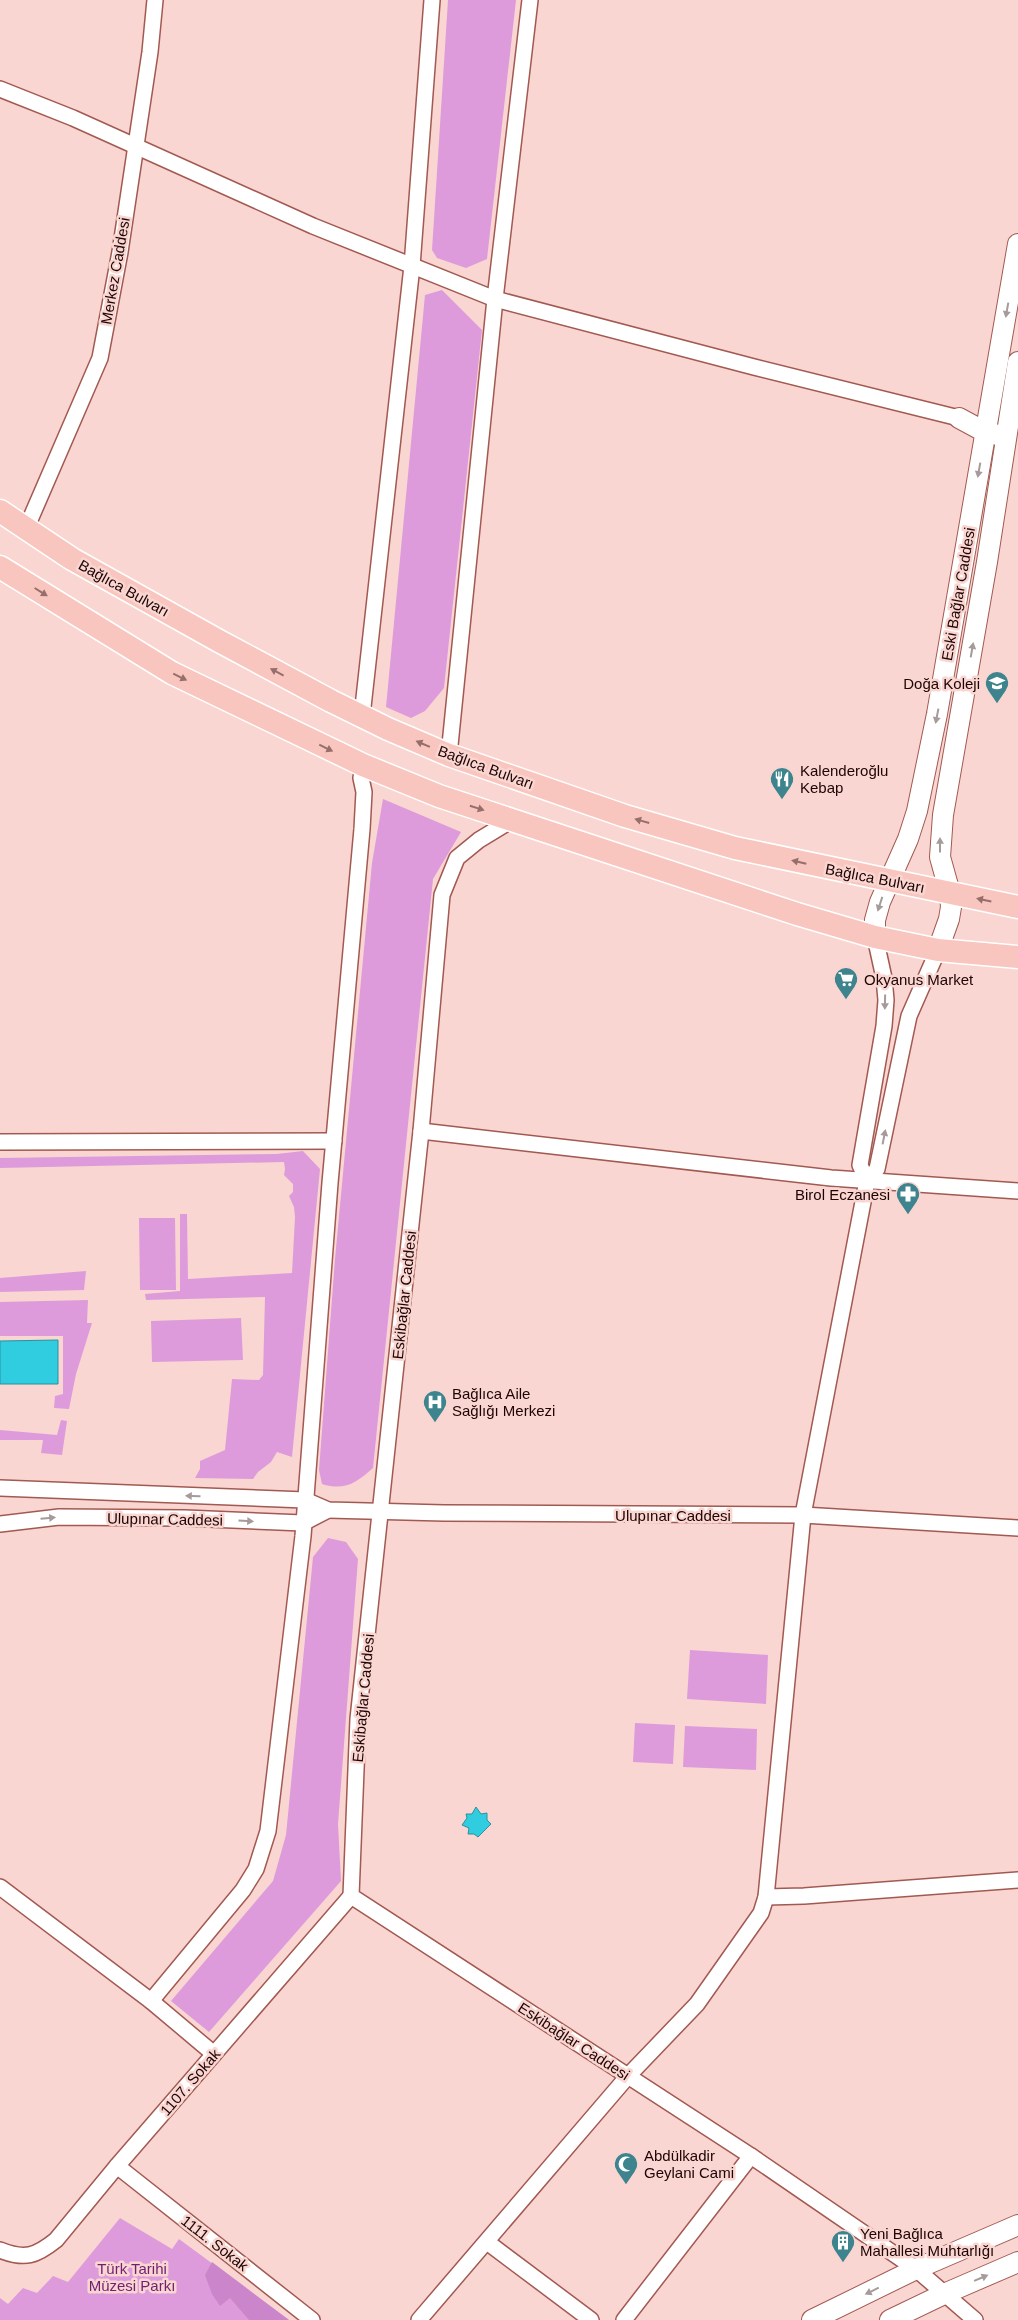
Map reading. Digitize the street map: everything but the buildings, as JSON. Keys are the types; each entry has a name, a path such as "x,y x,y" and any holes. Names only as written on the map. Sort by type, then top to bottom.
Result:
{"main road":[{"name":"Bağlıca Bulvarı","path":"0,511 72,559 174,616 362,716 449,755 625,816 735,848 1018,907"},
{"path":"3,574 172,674 363,765 439,796 797,914 875,937 938,950 1018,957"}],"street":[{"name":"Merkez Caddesi","path":"26,529 100,358 120,252 150,52 155,0"},
{"path":"362,716 412,266 432,0"},
{"path":"449,755 495,299 530,0"},
{"path":"0,89 135,146 313,226 495,299 754,368 959,418 986,432 1012,438"},
{"name":"Eski Bağlar Caddesi","path":"875,937 875,920 888,880 908,839 917,811 937,714 1018,244"},
{"path":"419,2320 628,2076 697,2004 761,1913 766,1897 803,1515 867,1181 877,1169 909,1016 938,950 949,919 950,893 940,857 943,815 1012,438 1018,362"},
{"path":"959,418 989,409 1014,413"},
{"path":"151,2002 243,1890 256,1869 268,1831 303,1523 362,829 364,792 361,778 363,765"},
{"name":"Eskibağlar Caddesi","path":"512,820 479,840 457,858 442,895 382,1512 358,1719 351,1896 751,2156 916,2269 975,2320"},
{"path":"867,1181 860,1165 884,1026 886,1000 884,978 875,937"},
{"path":"420,1131 867,1181 1018,1191"},
{"path":"0,1142 334,1141"},
{"name":"Ulupınar Caddesi","path":"0,1488 305,1500 328,1510 803,1515 1018,1528"},
{"name":"Ulupınar Caddesi","path":"0,1524 60,1517 186,1518 303,1523 328,1510"},
{"path":"766,1897 804,1896 1018,1880"},
{"path":"0,1886 151,2002 214,2054"},
{"name":"1107. Sokak","path":"0,2250 23,2257 44,2250 56,2240 117,2166 351,1896"},
{"path":"624,2320 751,2156"},
{"name":"1111. Sokak","path":"117,2166 312,2320"},
{"path":"812,2320 916,2269 1018,2225"},
{"path":"487,2242 591,2320"},
{"path":"890,2320 1018,2262"}],"green space":[{"path":"448,0 516,0 487,259 466,268 437,258 432,250"},
{"path":"442,290 482,330 444,688 425,711 411,718 386,707 425,295"},
{"path":"383,799 461,832 433,879 373,1468 355,1482 337,1487 322,1484 319,1470 335,1259 372,863"},
{"path":"303,1151 320,1169 292,1457 277,1452 271,1462 258,1472 253,1479 195,1478 200,1469 200,1461 225,1450 232,1379 259,1380 263,1375 265,1297 146,1300 145,1294 180,1291 180,1214 187,1214 188,1279 292,1273 295,1217 294,1207 289,1196 293,1192 293,1184 284,1175 284,1162 0,1168 0,1158 277,1154"},
{"path":"139,1218 175,1218 176,1290 140,1290"},
{"path":"86,1271 84,1290 0,1292 0,1278"},
{"path":"88,1300 87,1323 92,1323 76,1374 69,1409 54,1408 55,1396 63,1394 63,1336 0,1336 0,1302"},
{"path":"241,1318 243,1360 152,1362 151,1321"},
{"path":"61,1420 67,1421 62,1455 41,1453 43,1440 0,1440 0,1430 57,1435"},
{"path":"328,1538 346,1542 358,1559 338,1824 341,1881 209,2032 171,2001 273,1881 286,1835 313,1557"},
{"path":"690,1650 768,1655 766,1704 687,1699"},
{"path":"635,1723 675,1725 673,1764 633,1762"},
{"path":"685,1726 757,1729 756,1770 683,1767"},
{"name":"Türk Tarihi Müzesi Parkı","path":"120,2218 172,2249 179,2239 289,2320 0,2320 0,2298 8,2304 23,2288 37,2293 53,2276 68,2282"}],"shaded area":[{"path":"212,2262 289,2320 249,2320 230,2298 220,2306 212,2294 205,2275"}],"water":[{"path":"58,1340 58,1384 0,1384 0,1341"},
{"path":"476,1807 481,1814 487,1813 487,1820 491,1824 478,1837 474,1834 468,1834 469,1828 462,1825 467,1818 466,1814 472,1814"}],"place":[{"name":"Doğa Koleji","path":"997,704"},
{"name":"Kalenderoğlu Kebap","path":"782,800"},
{"name":"Okyanus Market","path":"846,1000"},
{"name":"Birol Eczanesi","path":"908,1215"},
{"name":"Bağlıca Aile Sağlığı Merkezi","path":"435,1423"},
{"name":"Abdülkadir Geylani Cami","path":"626,2185"},
{"name":"Yeni Bağlıca Mahallesi Muhtarlığı","path":"843,2263"}]}
